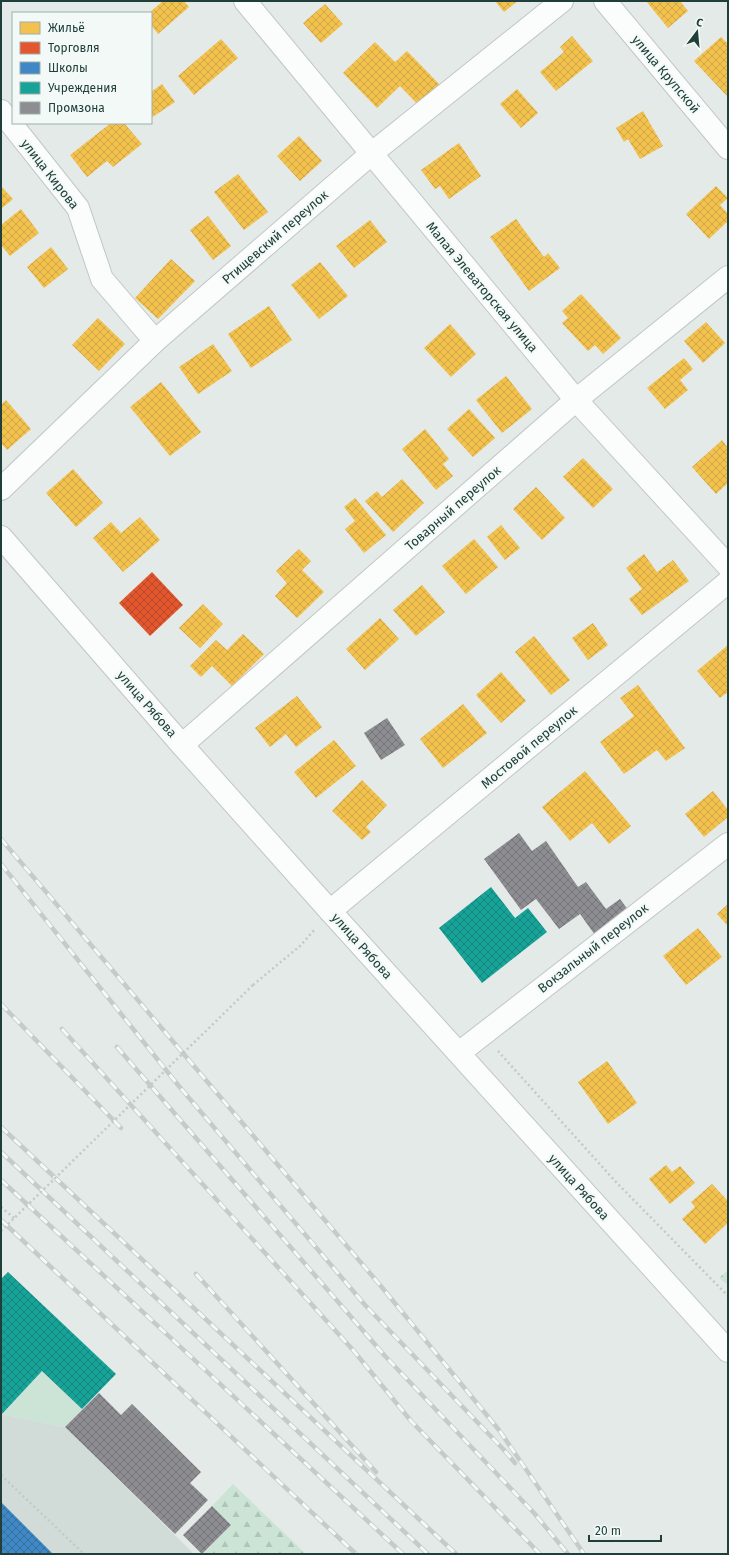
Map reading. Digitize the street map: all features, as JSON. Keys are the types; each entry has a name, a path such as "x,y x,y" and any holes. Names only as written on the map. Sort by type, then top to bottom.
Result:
{"street":[{"name":"Малая Элеваторская улица","path":"245,1 576,400 728,566"},
{"name":"Ртищевский переулок","path":"1,489 154,341 371,154 562,1"},
{"name":"улица Крупской","path":"604,1 728,148"},
{"name":"улица Кирова","path":"1,111 78,208 102,279 154,341"},
{"name":"Товарный переулок","path":"182,745 576,400 728,277"},
{"name":"улица Рябова","path":"1,537 182,745 330,911 728,1351"},
{"name":"Мостовой переулок","path":"330,911 728,582"},
{"name":"Вокзальный переулок","path":"459,1053 728,844"}],"path":[{"path":"1,1231 253,985 300,946 330,911"},
{"path":"483,1034 615,1181 728,1296"},
{"path":"1,1206 14,1218"},
{"path":"1,1475 84,1554"}],"shaded area":[{"path":"1,1414 65,1427 194,1554 1,1554"}],"green space":[{"path":"728,1270 728,1285 719,1278"},
{"path":"42,1371 82,1409 65,1427 1,1414"},
{"path":"233,1484 306,1554 203,1554 231,1525 212,1506"}],"building: Жильё":[{"path":"163,1 184,1 189,7 158,34 152,26 152,12 150,12"},
{"path":"495,1 518,1 504,12"},
{"path":"646,1 680,1 688,11 668,28"},
{"path":"325,4 343,24 321,43 303,23"},
{"path":"572,36 593,61 556,91 540,72 564,52 560,47"},
{"path":"721,37 728,44 728,97 694,61"},
{"path":"221,39 238,58 194,95 178,76"},
{"path":"375,42 395,62 407,51 440,85 419,106 400,86 377,108 343,73"},
{"path":"162,84 175,102 152,117 152,91"},
{"path":"517,89 538,113 521,128 500,104"},
{"path":"643,111 663,146 640,159 628,139 624,142 616,128"},
{"path":"110,124 125,124 142,144 113,167 107,161 87,177 70,155"},
{"path":"299,136 322,161 300,181 277,156"},
{"path":"459,143 481,176 449,199 440,186 435,189 421,170"},
{"path":"238,174 268,212 244,230 214,192"},
{"path":"1,186 13,199 1,209"},
{"path":"716,186 728,198 720,205 728,214 728,221 709,239 686,214"},
{"path":"21,209 39,233 10,256 1,245 1,225"},
{"path":"208,216 231,246 213,260 190,230"},
{"path":"516,219 544,257 548,253 560,268 529,291 490,237"},
{"path":"370,220 387,242 354,268 336,246"},
{"path":"51,247 68,269 44,288 27,267"},
{"path":"171,259 195,281 158,319 135,298"},
{"path":"320,262 348,296 319,319 291,285"},
{"path":"581,294 621,338 603,354 595,345 588,351 562,323 568,318 562,311"},
{"path":"269,306 292,340 251,368 228,334"},
{"path":"98,318 125,344 99,371 72,345"},
{"path":"706,322 725,343 703,363 684,341"},
{"path":"450,324 476,354 451,377 424,348"},
{"path":"213,344 232,371 198,394 179,367"},
{"path":"684,358 693,369 680,380 688,390 665,409 647,388"},
{"path":"506,376 532,409 502,433 476,400"},
{"path":"161,382 201,432 170,456 130,407"},
{"path":"6,400 31,429 7,450 1,443 1,405"},
{"path":"469,409 495,438 473,457 447,429"},
{"path":"425,429 449,459 443,464 453,476 436,490 402,449"},
{"path":"722,440 728,448 728,483 716,494 692,467"},
{"path":"583,458 613,489 593,508 563,477"},
{"path":"73,469 103,503 76,527 46,493"},
{"path":"402,479 424,503 393,532 365,501 377,491 382,497"},
{"path":"536,487 565,518 542,540 513,509"},
{"path":"355,498 386,535 364,553 345,529 355,521 344,507"},
{"path":"140,517 160,540 123,572 93,538 111,522 121,533"},
{"path":"501,525 520,548 505,560 487,537"},
{"path":"474,539 498,567 466,594 442,566"},
{"path":"299,549 311,561 302,570 324,592 297,618 275,596 287,583 276,571"},
{"path":"644,554 657,572 673,560 689,581 642,615 629,599 642,589 626,568"},
{"path":"422,585 445,612 416,636 393,610"},
{"path":"203,604 223,624 200,648 179,628"},
{"path":"380,618 399,639 365,670 346,649"},
{"path":"593,623 608,645 588,660 572,638"},
{"path":"243,634 264,654 232,686 212,666 201,677 190,666 216,640 227,650"},
{"path":"534,636 570,680 551,695 515,652"},
{"path":"728,645 728,692 720,698 697,671"},
{"path":"501,672 526,701 501,723 476,695"},
{"path":"638,685 685,748 666,761 657,750 624,774 600,742 634,716 620,698"},
{"path":"297,696 322,727 296,747 286,734 270,747 255,728"},
{"path":"463,704 487,733 443,768 420,739"},
{"path":"334,740 356,766 316,798 294,772"},
{"path":"585,771 631,826 609,844 592,823 570,841 542,807"},
{"path":"362,780 387,805 366,827 371,832 362,840 332,811"},
{"path":"713,791 728,810 728,817 704,837 685,814"},
{"path":"728,904 728,926 717,914"},
{"path":"698,928 722,957 686,985 663,956"},
{"path":"607,1061 637,1103 608,1124 578,1082"},
{"path":"666,1165 672,1172 680,1166 695,1183 670,1204 649,1179"},
{"path":"712,1184 728,1201 728,1223 705,1244 682,1219 695,1207 691,1202"}],"building: Торговля":[{"path":"152,572 183,605 150,636 119,603"}],"building: Школы":[{"path":"1,1502 53,1554 1,1554"}],"building: Учреждения":[{"path":"491,887 515,918 528,908 547,932 482,983 439,928"},
{"path":"8,1272 116,1374 82,1409 42,1371 1,1415 1,1279"}],"building: Промзона":[{"path":"387,718 405,745 381,760 364,733"},
{"path":"519,833 532,851 546,841 578,887 586,882 606,909 620,899 629,911 595,935 580,914 559,929 536,899 521,910 484,859"},
{"path":"99,1393 121,1415 132,1404 201,1472 190,1483 208,1500 175,1534 65,1427"},
{"path":"212,1506 231,1525 202,1554 183,1535"}],"railway":[{"path":"1,839 380,1285 499,1430 584,1554"},
{"path":"1,864 178,1085 365,1305 515,1463"},
{"path":"1,1004 121,1128"},
{"path":"62,1029 353,1350 411,1421 540,1554"},
{"path":"117,1047 385,1356 534,1513 568,1554"},
{"path":"1,1127 456,1554"},
{"path":"1,1152 428,1554"},
{"path":"1,1180 403,1554"},
{"path":"1,1220 356,1554"},
{"path":"196,1274 376,1472"}]}
